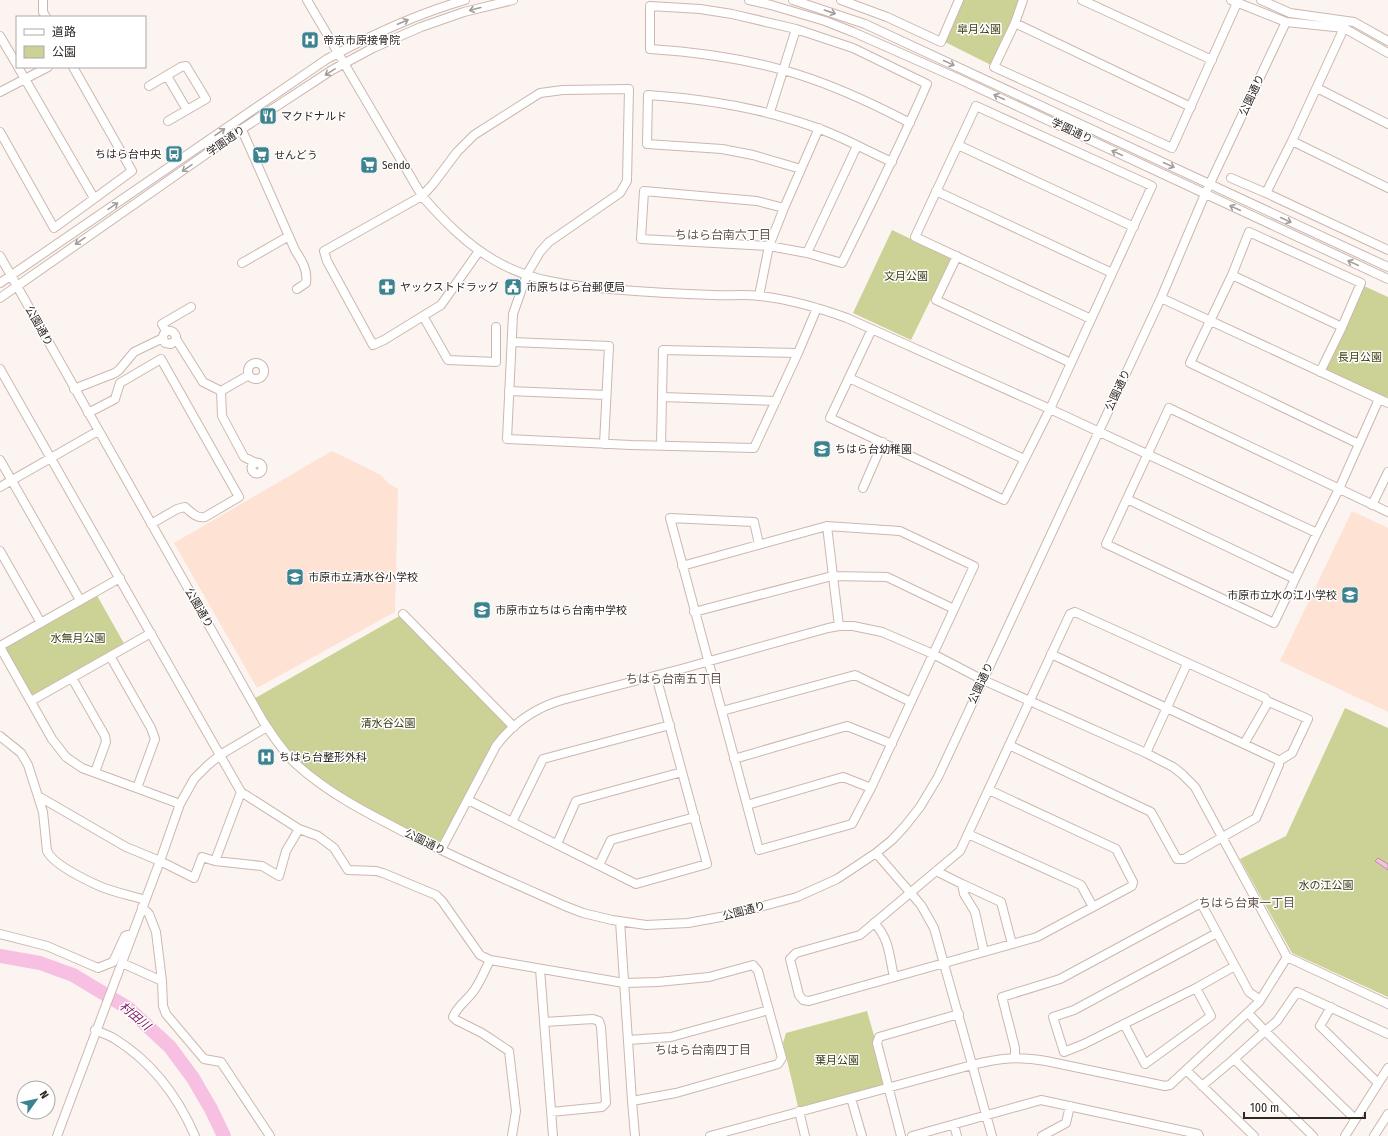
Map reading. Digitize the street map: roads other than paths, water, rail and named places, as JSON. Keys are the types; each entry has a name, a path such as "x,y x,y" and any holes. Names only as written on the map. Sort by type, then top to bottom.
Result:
{"street":[{"path":"43,0 43,12 45,16"},
{"path":"307,0 422,196 457,233 479,251 502,264 543,280 569,286 637,292 759,296 818,308 847,318 1099,431 1317,533"},
{"name":"学園通り","path":"0,283 327,59 368,37 415,17 466,0"},
{"name":"学園通り","path":"0,298 242,130 344,64 373,48 421,27 464,12 513,0"},
{"name":"学園通り","path":"749,0 825,21 853,32 958,78 1388,279"},
{"name":"学園通り","path":"793,0 865,24 1388,267"},
{"path":"841,0 887,17 941,42 959,0"},
{"path":"1023,0 994,67 1172,148 1212,60 1234,1 1286,22 1344,28 1388,53"},
{"path":"1082,0 1212,60"},
{"path":"1261,0 1290,13 1354,22 1388,41"},
{"path":"784,208 757,201 644,191 641,239 769,246 807,253 842,263 892,162 910,123 927,84 853,48 796,28 732,14 700,9 650,6 650,49 680,51 728,58 783,70 852,95 880,107 910,123"},
{"name":"公園通り","path":"0,256 74,389 267,727 295,763 315,780 367,814 441,850 565,906 584,913 646,925 688,923 726,916 797,897 819,888 854,869 892,840 905,826 930,792 1161,298 1209,185 1286,22"},
{"path":"1014,23 1191,107"},
{"path":"770,112 796,28"},
{"path":"1266,193 1292,141 1344,28"},
{"path":"0,36 16,63"},
{"path":"149,86 181,67 186,66 206,99 168,121"},
{"path":"19,68 94,198"},
{"path":"0,92 46,68"},
{"path":"0,132 54,228 132,171 74,68"},
{"path":"167,76 187,110"},
{"path":"1317,88 1388,124"},
{"path":"479,251 441,305 384,340 373,345 327,261 324,251 422,196 433,184 456,152 474,135 540,93 563,90 629,89 627,181 620,193 549,242 540,252 527,274 513,314 507,439 604,444 754,448 818,308"},
{"path":"801,169 753,155 722,149 647,144 648,95 686,97 728,103 770,112 819,128 892,162"},
{"path":"872,329 830,418 1004,500 1050,409 1152,186 976,106 915,236 1091,319"},
{"path":"759,296 769,246 819,128"},
{"path":"242,130 289,236 304,265 307,275 306,283 297,289"},
{"path":"1292,141 1388,188"},
{"path":"958,145 1134,227"},
{"path":"807,253 857,146"},
{"path":"1231,178 1388,250"},
{"path":"936,191 1112,273"},
{"path":"1320,372 1361,283 1249,232 1232,275 1190,363 1359,444"},
{"path":"242,263 289,236"},
{"path":"957,256 936,300 1071,363"},
{"path":"1232,275 1342,327"},
{"path":"1161,298 1388,403"},
{"path":"192,307 162,324 165,343 171,344 176,338 204,382 221,391"},
{"path":"424,316 448,360 496,362 496,327"},
{"path":"74,389 115,374 134,352 164,335"},
{"path":"512,342 609,346 604,444"},
{"path":"661,445 663,350 798,353"},
{"path":"88,412 115,399 120,384 161,359 238,497 206,517 202,518 195,515 185,507 177,508 151,524"},
{"path":"0,369 241,792 299,830 318,836 334,848 348,870 376,871 436,895 442,901 480,956 490,960 624,983 658,982 709,977 753,965 758,971 782,1058 778,1064 676,1094 632,1100"},
{"path":"221,391 249,375"},
{"path":"849,378 1024,459"},
{"path":"221,391 222,416 244,457 256,463"},
{"path":"509,391 606,395"},
{"path":"662,397 776,401"},
{"path":"1379,399 1339,489 1274,623 1106,544 1169,408 1339,489 1372,505 1388,512"},
{"path":"0,487 98,431"},
{"path":"863,488 883,442"},
{"path":"0,460 80,600"},
{"path":"1372,505 1388,472"},
{"path":"1127,499 1295,579"},
{"path":"682,566 827,526 900,531 974,566 892,744 852,824 759,850 694,612 682,566 670,518 754,522 759,544"},
{"path":"827,526 839,626"},
{"path":"0,551 41,623"},
{"path":"694,612 832,576 887,577 954,609"},
{"path":"120,578 0,646 52,739 63,754 82,768 180,804"},
{"path":"989,790 1116,849 1133,882 1132,886 1037,937 809,1001 803,1000 799,995 790,959 792,955 860,935 960,851 1070,614 1075,612 1308,719 1292,753 1279,761"},
{"path":"403,614 514,726"},
{"path":"441,850 496,746 503,736 523,718 546,705 839,626 853,626 882,632 933,654 983,680 1146,753 1173,767 1194,787 1287,957 1388,1004"},
{"path":"30,701 151,633"},
{"path":"1051,654 1276,758 1279,761"},
{"path":"110,656 152,728 155,739 137,788"},
{"path":"1146,753 1187,664"},
{"path":"722,711 855,675 911,702"},
{"path":"468,800 636,884 707,864 656,676"},
{"path":"72,678 105,736 106,742 95,772"},
{"path":"1244,744 1267,704 1267,701"},
{"path":"512,822 543,759 670,725"},
{"path":"734,759 847,726 892,744"},
{"path":"57,1136 180,804 194,780 208,765 220,755 267,727"},
{"path":"0,736 21,753 28,765 43,812 47,851 50,856 65,867 98,885 144,904 156,932 162,981 163,1006 166,1014 204,1059 222,1062 270,1136"},
{"path":"1009,745 1151,812 1177,859 1184,859 1256,818 1279,765 1279,761"},
{"path":"557,844 576,801 682,772"},
{"path":"747,805 843,777 871,788"},
{"path":"215,861 241,792"},
{"path":"38,796 126,847 160,861 194,878 202,857 215,861 262,866 280,876 286,851 299,830"},
{"path":"599,865 611,840 695,817"},
{"path":"968,834 1081,885 1093,907"},
{"path":"876,853 921,905 934,928 945,962 992,1136"},
{"path":"936,871 1001,902 1012,944"},
{"path":"962,884 964,894 975,912 984,952"},
{"path":"1015,1057 1015,1048 1002,997 1060,979 1201,903 1250,992 1260,1000"},
{"path":"620,921 635,1136"},
{"path":"874,923 882,931 886,938 894,977"},
{"path":"1218,933 1074,1010 1053,1017 1064,1052 1084,1044 1196,988 1235,966"},
{"path":"0,934 47,946 98,968 113,962 125,936 132,935"},
{"path":"710,1136 972,1064 1015,1057 1046,1061 1165,1086 1170,1085 1248,1013 1260,1000 1287,957"},
{"path":"490,960 476,988 468,999 455,1011 453,1016 456,1020 482,1033 509,1051 516,1112 512,1136"},
{"path":"122,963 162,981"},
{"path":"540,969 552,1136"},
{"path":"1124,1024 1145,1064 1210,1016 1196,988"},
{"path":"1202,1086 1277,1021 1296,992 1388,1034"},
{"path":"1331,1007 1320,1026 1378,1083"},
{"path":"628,1040 671,1037 769,1010"},
{"path":"1248,1013 1355,1119"},
{"path":"901,1136 877,1044 879,1037 959,1014"},
{"path":"544,1022 594,1019 599,1021 601,1027 606,1103 602,1107 551,1112"},
{"path":"96,1030 114,1038 137,1054 155,1072 168,1088 188,1120 194,1136"},
{"path":"1234,1059 1313,1136"},
{"path":"1345,1136 1388,1068"},
{"path":"1186,1070 1254,1136"},
{"path":"851,1098 862,1136"},
{"path":"912,1136 1041,1100 1198,1134 1199,1136"},
{"path":"1042,1136 1066,1124 1070,1106"},
{"path":"799,1111 805,1136"},
{"path":"1374,1136 1387,1120"},
{"path":"954,1125 957,1136"}],"waterway":[{"name":"村田川","path":"0,956 40,963 73,975 128,1008 170,1047 193,1078 211,1109 224,1136"}],"place":[{"name":"帝京市原接骨院","path":"310,40"},
{"name":"マクドナルド","path":"268,116"},
{"name":"ちはら台中央","path":"174,154"},
{"name":"せんどう","path":"261,155"},
{"name":"Sendo","path":"369,165"},
{"name":"ヤックストドラッグ","path":"387,287"},
{"name":"市原ちはら台郵便局","path":"513,287"},
{"name":"ちはら台幼稚園","path":"822,449"},
{"name":"市原市立清水谷小学校","path":"295,577"},
{"name":"市原市立水の江小学校","path":"1350,595"},
{"name":"市原市立ちはら台南中学校","path":"482,610"},
{"name":"ちはら台整形外科","path":"266,757"}],"district":[{"name":"ちはら台南六丁目","path":"723,235"},
{"name":"ちはら台南五丁目","path":"674,679"},
{"name":"ちはら台東一丁目","path":"1247,903"},
{"name":"ちはら台南四丁目","path":"703,1050"}],"park label":[{"name":"皐月公園","path":"979,29"},
{"name":"文月公園","path":"906,276"},
{"name":"長月公園","path":"1360,357"},
{"name":"水無月公園","path":"78,638"},
{"name":"清水谷公園","path":"388,723"},
{"name":"水の江公園","path":"1326,885"},
{"name":"葉月公園","path":"837,1060"}]}
